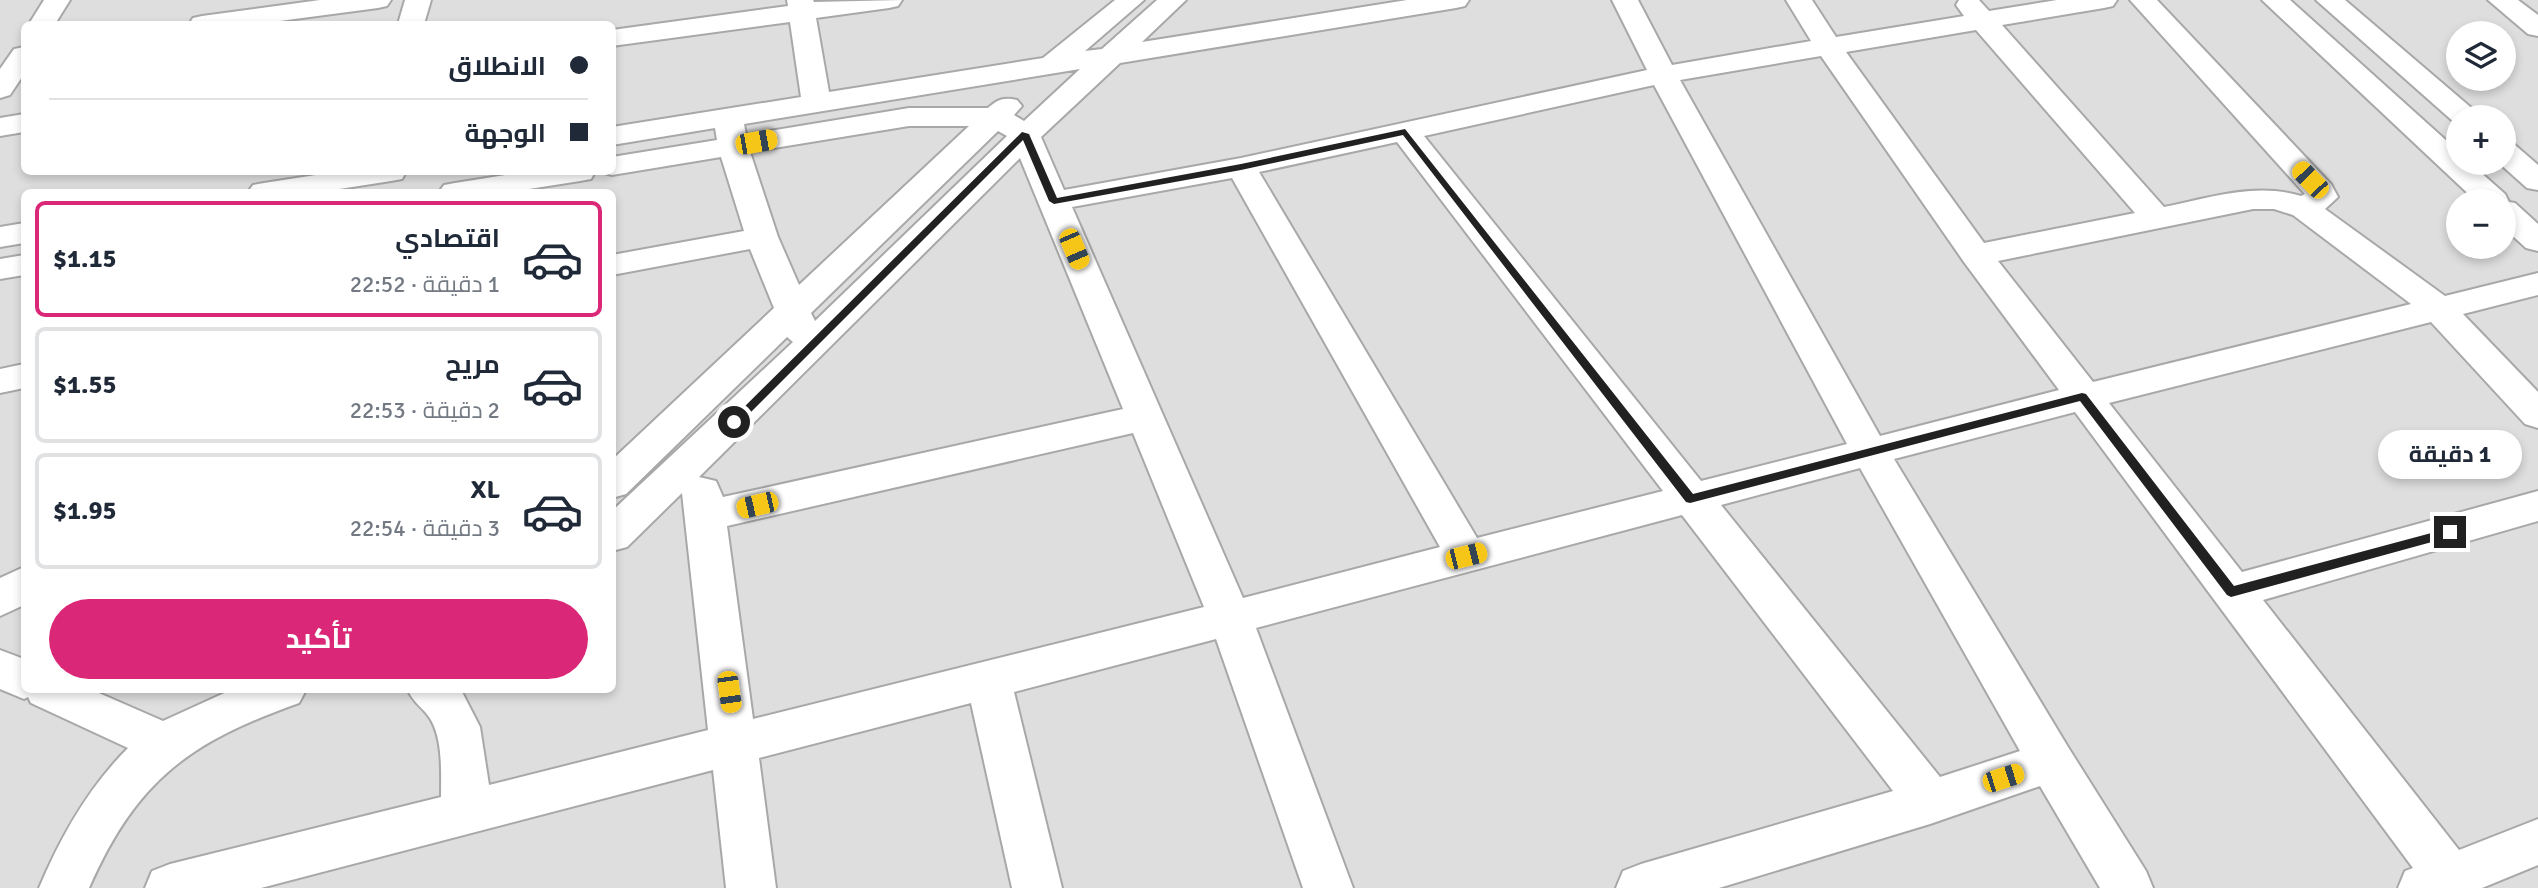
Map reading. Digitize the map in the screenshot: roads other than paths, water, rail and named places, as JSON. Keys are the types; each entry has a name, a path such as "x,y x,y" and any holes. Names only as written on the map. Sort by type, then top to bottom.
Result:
{"street":[{"path":"44,21 57,0"},
{"path":"224,21 378,0"},
{"path":"412,21 418,0"},
{"path":"616,37 802,6 889,0"},
{"path":"616,532 697,459 808,348 1011,125 1052,65 1131,0"},
{"path":"616,480 793,313 1011,125 1110,55 1173,0"},
{"path":"1625,0 1662,75 1869,452 2128,888"},
{"path":"1799,0 1828,47 1976,255 2231,592 2436,883 2538,842"},
{"path":"1054,201 1241,167 1662,75 1828,47 1974,10 2104,0"},
{"path":"2143,0 2254,123 2320,191 2322,197 2304,208"},
{"path":"2275,0 2481,189"},
{"path":"2329,0 2451,105"},
{"path":"2501,0 2538,28"},
{"path":"616,165 817,104 1439,1"},
{"path":"802,6 817,104"},
{"path":"1974,10 2157,219"},
{"path":"0,89 21,59"},
{"path":"616,136 731,132 909,117 1011,125"},
{"path":"0,127 21,124"},
{"path":"1011,125 1054,201 1230,618 1328,888"},
{"path":"731,132 762,237 808,348"},
{"path":"1405,132 1930,802"},
{"path":"2516,162 2538,181"},
{"path":"1241,167 1466,556"},
{"path":"474,189 561,175"},
{"path":"287,189 373,178"},
{"path":"1976,255 2264,197 2304,208 2438,308 2538,415"},
{"path":"2516,222 2538,242"},
{"path":"0,237 21,234"},
{"path":"616,264 762,237"},
{"path":"0,269 21,266"},
{"path":"170,888 1230,618 2082,397 2538,284"},
{"path":"0,380 21,376"},
{"path":"705,516 1146,417"},
{"path":"697,459 735,743 751,888"},
{"path":"2231,592 2538,506"},
{"path":"0,599 21,586"},
{"path":"0,668 21,678"},
{"path":"988,679 1037,888"},
{"path":"54,693 167,744"},
{"path":"64,888 78,855 117,792 167,744 237,706 274,693"},
{"path":"439,693 458,729 465,760 465,811"},
{"path":"1641,888 1930,802 2051,761"}]}
